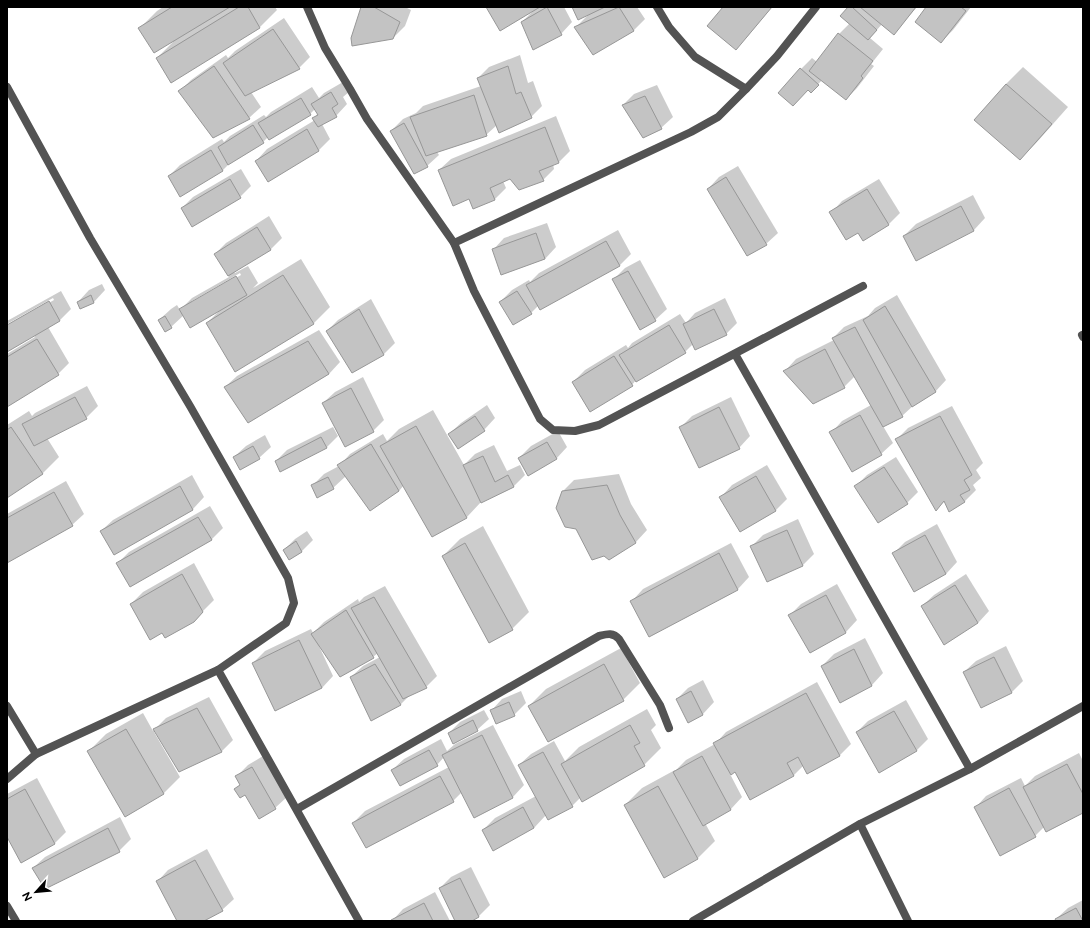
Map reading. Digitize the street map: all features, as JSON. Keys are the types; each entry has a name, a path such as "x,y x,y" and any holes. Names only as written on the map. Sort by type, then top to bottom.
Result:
{"street":[{"path":"307,7 325,48 367,119 454,243 474,291 540,419 553,430 575,431 599,425 863,286"},
{"path":"657,7 669,28 695,57 746,89"},
{"path":"454,243 691,132 718,117 777,56 816,7"},
{"path":"7,87 90,238 187,400 288,578 294,603 286,623 218,670 36,754 7,779"},
{"path":"735,354 970,769"},
{"path":"297,809 592,640 606,634 616,635 619,639 660,705 670,728"},
{"path":"218,670 359,921"},
{"path":"7,706 36,754"},
{"path":"693,921 860,824 970,769 1083,706"},
{"path":"860,824 908,921"},
{"path":"7,906 16,921"}],"building":[{"path":"172,7 230,7 154,53 138,28"},
{"path":"239,7 248,7 260,28 171,83 156,58"},
{"path":"361,7 374,7 400,22 393,39 352,46 351,38"},
{"path":"486,7 540,7 500,31"},
{"path":"547,7 562,35 533,50 521,22"},
{"path":"572,7 605,7 578,20"},
{"path":"619,7 634,31 593,55 574,27"},
{"path":"723,7 772,7 736,50 707,26"},
{"path":"848,7 852,7 877,30 868,40 840,16"},
{"path":"860,7 916,7 894,35"},
{"path":"926,7 961,7 966,11 941,43 915,22"},
{"path":"273,29 300,69 245,96 223,63"},
{"path":"838,33 873,61 861,76 863,78 846,100 809,71"},
{"path":"214,66 250,119 213,138 178,91"},
{"path":"508,66 516,94 521,92 532,118 499,133 477,78"},
{"path":"800,68 819,85 811,93 808,90 793,106 778,93"},
{"path":"1006,84 1052,124 1020,160 974,120"},
{"path":"331,92 338,104 332,108 337,117 318,127 312,118 318,115 311,104"},
{"path":"474,95 487,136 426,156 410,117"},
{"path":"645,96 662,129 643,138 622,105"},
{"path":"301,98 311,115 269,140 258,123"},
{"path":"404,123 428,167 414,174 390,131"},
{"path":"253,125 264,143 228,165 218,147"},
{"path":"545,127 559,163 539,171 544,181 519,190 510,179 490,188 495,200 473,209 469,199 453,206 438,170"},
{"path":"307,129 319,151 268,182 255,161"},
{"path":"211,150 223,171 180,197 168,176"},
{"path":"726,177 767,245 747,256 707,189"},
{"path":"230,179 241,198 192,227 181,208"},
{"path":"867,189 889,225 863,241 858,233 846,240 829,212"},
{"path":"961,206 974,231 916,261 903,236"},
{"path":"257,227 271,250 228,276 214,254"},
{"path":"536,233 545,259 501,275 492,249"},
{"path":"606,241 620,266 540,310 526,285"},
{"path":"628,271 656,321 640,330 612,279"},
{"path":"283,275 314,324 235,372 206,323"},
{"path":"236,276 247,295 190,328 179,309"},
{"path":"517,291 532,314 513,325 499,302"},
{"path":"91,295 94,303 80,309 77,302"},
{"path":"49,301 60,321 7,352 7,325"},
{"path":"885,306 936,392 912,407 863,320"},
{"path":"359,309 384,355 352,373 326,331"},
{"path":"714,309 727,335 695,350 683,324"},
{"path":"165,316 172,328 165,332 158,320"},
{"path":"669,325 686,353 636,382 619,355"},
{"path":"855,327 903,417 883,427 832,338"},
{"path":"37,339 59,375 7,407 7,357"},
{"path":"308,341 329,374 248,423 224,387"},
{"path":"825,349 845,388 813,404 783,371"},
{"path":"614,356 633,386 590,412 572,382"},
{"path":"351,388 374,432 345,447 322,403"},
{"path":"75,397 87,419 34,446 22,424"},
{"path":"719,407 740,449 699,468 679,427"},
{"path":"860,415 882,455 852,472 829,432"},
{"path":"475,416 485,431 458,449 448,434"},
{"path":"940,416 972,475 964,480 970,490 960,495 965,502 949,512 944,501 936,511 895,439"},
{"path":"416,426 467,518 432,537 380,446"},
{"path":"11,427 43,474 7,498 7,430"},
{"path":"321,437 327,448 280,472 275,461"},
{"path":"547,442 557,459 528,476 518,458"},
{"path":"371,444 399,491 370,511 337,465"},
{"path":"253,446 260,459 240,470 233,457"},
{"path":"483,456 495,482 508,475 514,487 481,503 463,465"},
{"path":"884,467 908,504 878,523 854,486"},
{"path":"756,476 776,511 740,532 719,497"},
{"path":"328,477 334,489 317,498 311,485"},
{"path":"607,485 620,515 636,543 609,560 604,556 592,560 576,529 565,527 556,508 562,491"},
{"path":"180,486 193,510 114,555 100,531"},
{"path":"54,492 73,526 7,563 7,518"},
{"path":"198,517 212,540 130,587 116,563"},
{"path":"787,530 803,566 767,582 750,546"},
{"path":"925,535 946,574 914,592 892,553"},
{"path":"296,541 302,552 289,560 283,550"},
{"path":"465,543 513,630 489,643 442,556"},
{"path":"719,553 738,590 649,637 630,601"},
{"path":"182,574 203,612 194,622 165,638 162,633 150,640 130,604"},
{"path":"955,585 978,623 944,645 921,606"},
{"path":"826,595 846,633 810,653 788,615"},
{"path":"374,597 427,688 403,699 351,608"},
{"path":"346,610 374,658 340,677 311,634"},
{"path":"299,640 322,688 275,711 252,663"},
{"path":"854,649 872,686 840,703 821,666"},
{"path":"994,657 1012,693 981,708 963,672"},
{"path":"375,664 401,705 371,721 350,677"},
{"path":"604,664 624,701 548,742 528,706"},
{"path":"691,691 703,715 688,723 676,699"},
{"path":"806,693 840,756 807,774 798,757 787,763 794,776 750,800 735,772 731,775 713,743"},
{"path":"509,702 515,716 496,724 490,710"},
{"path":"197,708 222,752 179,772 153,729"},
{"path":"894,711 917,751 879,773 856,732"},
{"path":"473,720 478,731 453,744 448,733"},
{"path":"630,725 640,743 634,746 645,766 582,802 561,764"},
{"path":"126,729 164,794 125,817 87,751"},
{"path":"482,735 513,798 474,818 442,755"},
{"path":"429,750 438,766 400,786 391,770"},
{"path":"543,752 573,807 548,820 518,765"},
{"path":"702,756 731,810 703,826 673,772"},
{"path":"1067,764 1083,794 1083,813 1046,832 1023,787"},
{"path":"252,767 276,809 259,819 245,795 240,798 234,789 240,785 235,776"},
{"path":"440,776 454,802 366,848 352,823"},
{"path":"658,786 698,859 664,878 624,805"},
{"path":"1009,788 1036,837 1000,856 974,807"},
{"path":"25,789 55,844 21,863 7,837 7,799"},
{"path":"523,807 534,828 493,851 482,830"},
{"path":"108,828 120,852 45,889 32,868"},
{"path":"195,860 223,911 204,921 177,921 156,881"},
{"path":"460,878 479,917 472,921 455,921 439,888"},
{"path":"424,903 433,921 391,921 391,920"},
{"path":"1076,908 1083,921 1056,921 1055,919"}]}
